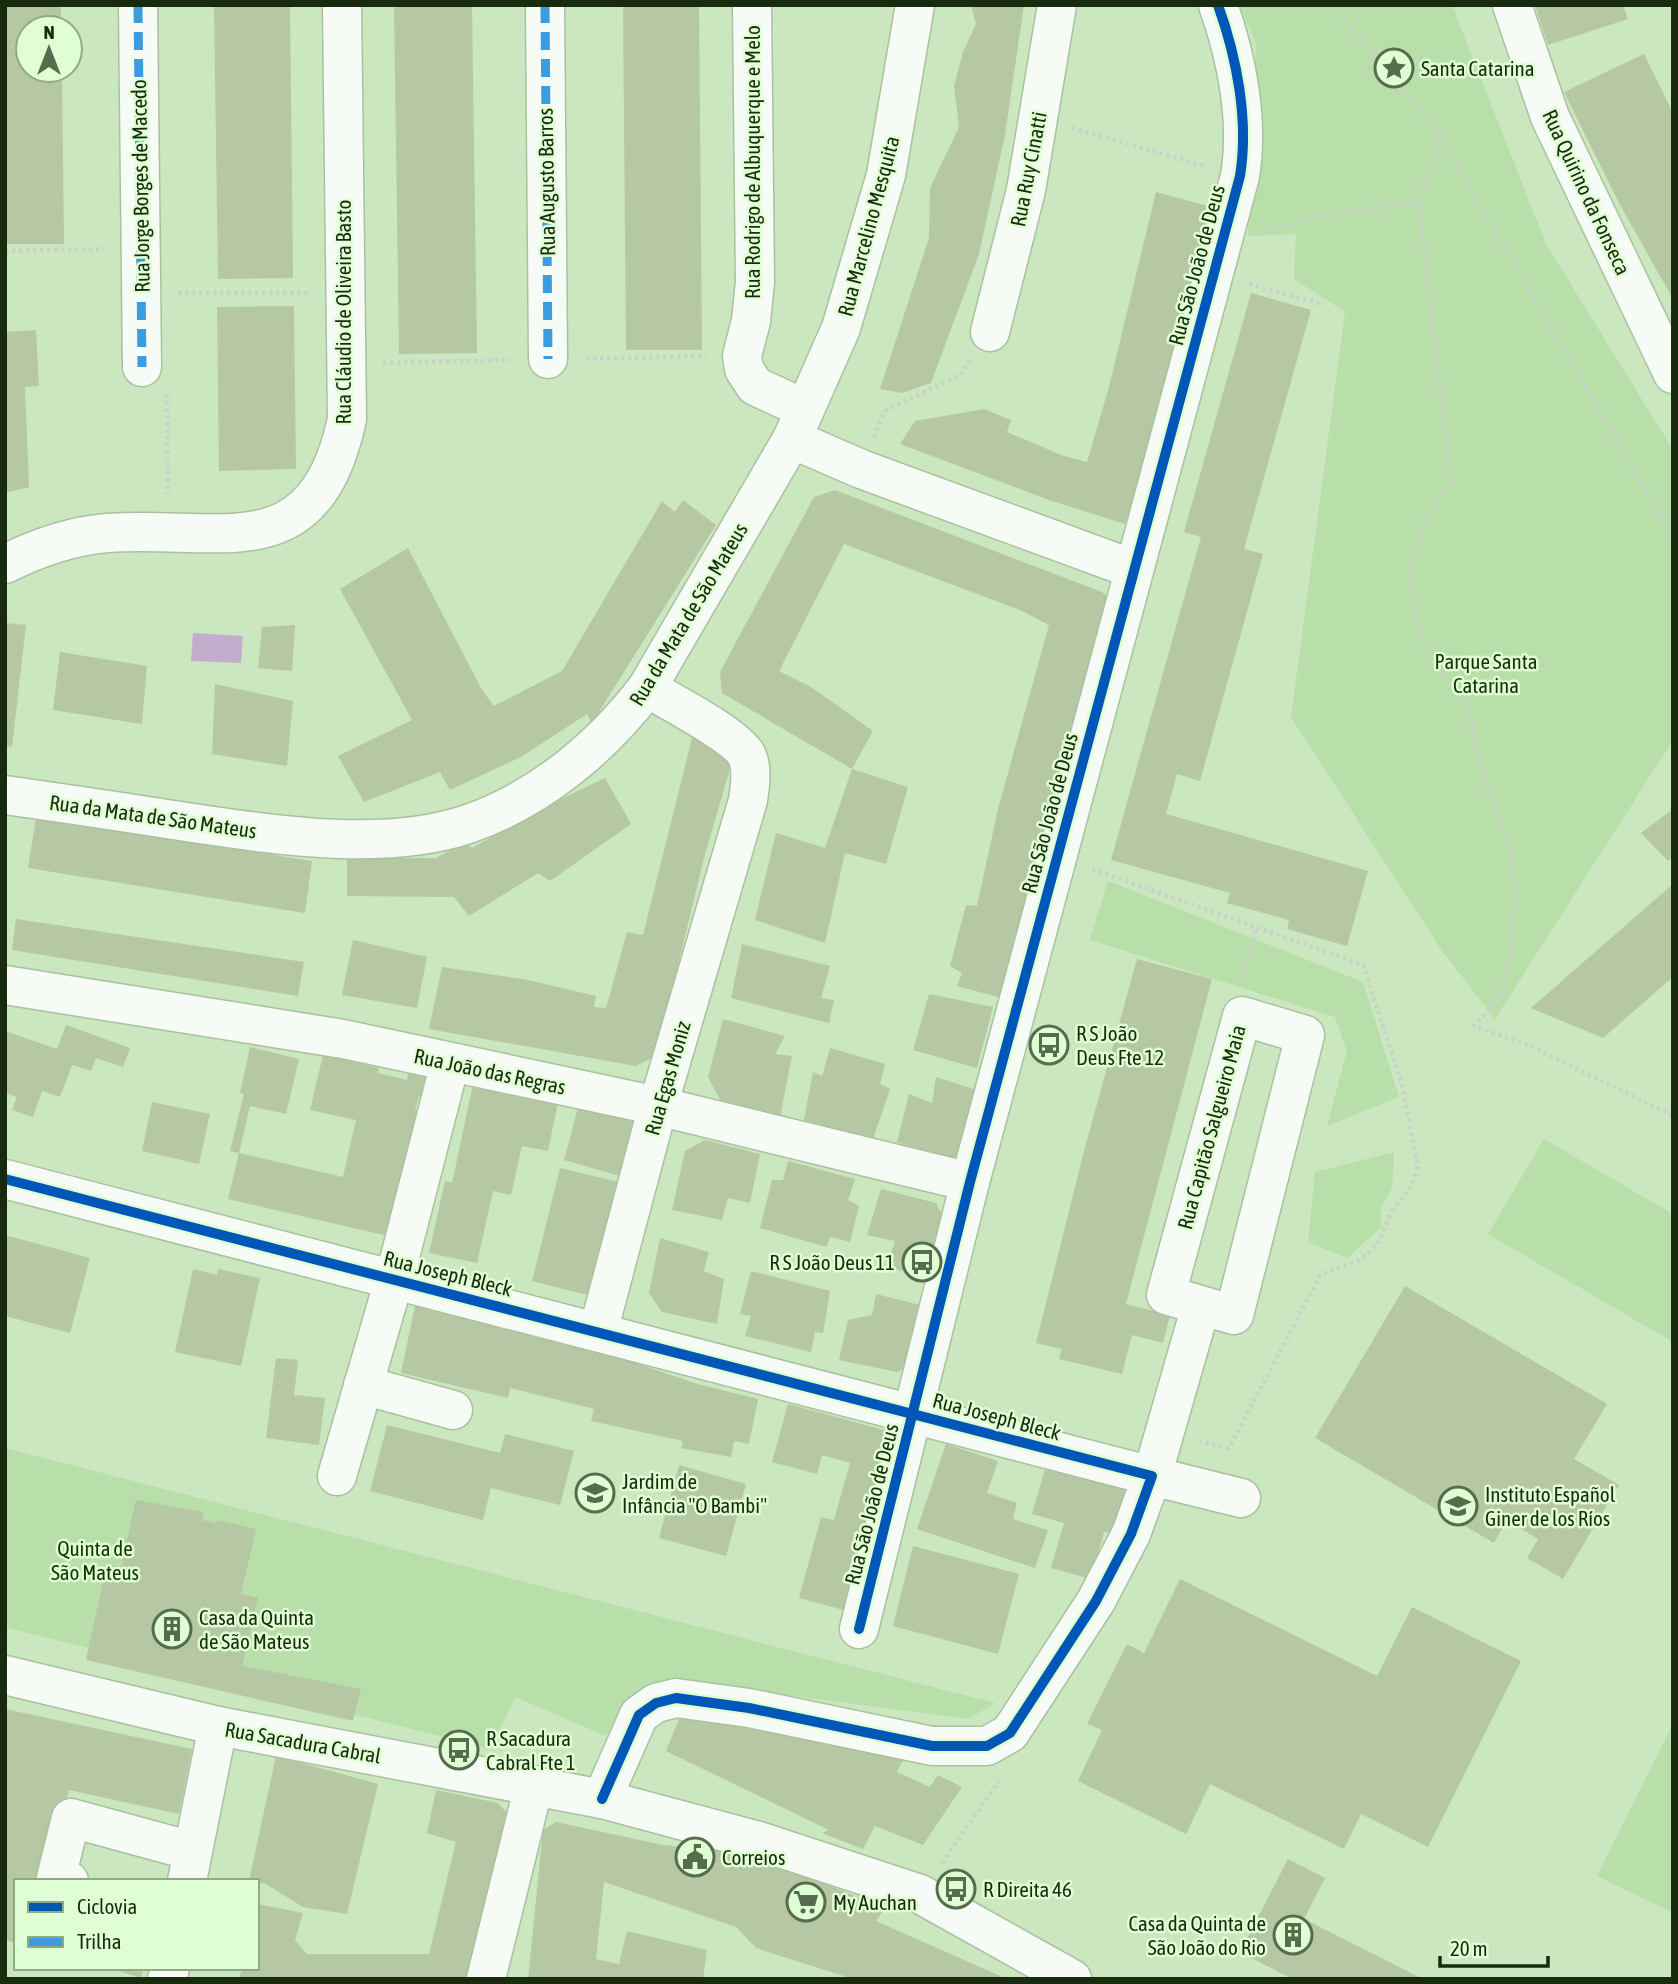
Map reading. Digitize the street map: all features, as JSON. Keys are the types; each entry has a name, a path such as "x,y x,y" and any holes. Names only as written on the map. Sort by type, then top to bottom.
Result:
{"street":[{"name":"Rua Jorge Borges de Macedo","path":"138,5 141,293 154,380"},
{"name":"Rua Cláudio de Oliveira Basto","path":"5,564 32,550 108,533 253,533 281,523 307,503 325,482 341,445 347,419 342,5"},
{"name":"Rua Augusto Barros","path":"545,5 548,359"},
{"name":"Rua Rodrigo de Albuquerque e Melo","path":"752,5 755,282 751,321 742,356 744,369 755,386 798,424"},
{"name":"Rua Marcelino Mesquita","path":"798,424 841,328 886,175 915,5"},
{"name":"Rua Ruy Cinatti","path":"990,332 1026,190 1057,5"},
{"name":"Rua São João de Deus","path":"859,1629 970,1182 1240,176 1244,150 1236,69 1218,5"},
{"name":"Rua Quirino da Fonseca","path":"1512,5 1550,117 1673,374"},
{"path":"798,424 861,469 1133,569"},
{"name":"Rua da Mata de São Mateus","path":"5,795 228,828 314,837 406,837 468,824 564,774 624,719 648,688 798,424"},
{"name":"Rua Egas Moniz","path":"598,1332 658,1106 740,826 751,776 747,756 733,741 648,688"},
{"name":"Rua João das Regras","path":"5,985 343,1039 658,1106 970,1182"},
{"name":"Rua Capitão Salgueiro Maia","path":"1242,1016 1305,1035 1234,1315 1201,1306 1166,1295 1242,1016"},
{"path":"337,1476 394,1280 450,1063"},
{"name":"Rua Joseph Bleck","path":"5,1179 1241,1498"},
{"path":"602,1799 639,1715 656,1703 676,1698 749,1708 932,1745 988,1746 1010,1733 1096,1601 1131,1534 1152,1476 1201,1306"},
{"path":"363,1385 453,1410"},
{"name":"Rua Sacadura Cabral","path":"5,1675 218,1726 602,1799 762,1842 920,1894 1072,1979"},
{"path":"60,1879 56,1878 71,1818 189,1866 218,1726"},
{"path":"486,1979 533,1788"}],"path":[{"path":"1334,5 1439,135 1673,537"},
{"path":"1038,118 1240,176"},
{"path":"1439,135 1419,203 1451,481 1424,519 1412,556 1411,586 1424,646 1469,714 1485,783 1512,852 1515,895 1512,947 1502,996 1474,1026 1529,1045 1673,1116"},
{"path":"1219,259 1347,211 1419,203"},
{"path":"5,251 140,248"},
{"path":"1219,259 1321,304"},
{"path":"141,293 345,293"},
{"path":"885,411 960,375"},
{"path":"154,380 169,534"},
{"path":"1242,1016 1242,981 1257,927"},
{"path":"920,1894 999,1782"}],"green space":[{"name":"Parque Santa Catarina","path":"1240,5 1452,5 1546,244 1673,450 1673,740 1495,1019 1442,951 1291,717 1345,312 1294,279 1296,234 1248,236 1256,44"},
{"path":"1108,881 1363,982 1399,1097 1327,1126 1347,1051 1335,1017 1090,940"},
{"path":"1544,1139 1673,1214 1673,1342 1488,1234"},
{"path":"1394,1152 1392,1188 1381,1207 1381,1227 1347,1258 1308,1242 1315,1172"},
{"name":"Quinta de São Mateus","path":"5,1448 995,1703 968,1719 666,1679 637,1694 606,1736 515,1697 491,1749 5,1627"},
{"path":"1673,1724 1673,1913 1597,1876"}],"shaded area":[{"path":"193,633 243,636 241,663 191,661"}],"building":[{"path":"5,5 61,5 61,14 14,14 14,84 62,84 64,244 5,244"},
{"path":"214,5 290,5 293,278 218,279"},
{"path":"394,5 472,5 477,353 399,354"},
{"path":"623,5 699,5 702,350 626,350"},
{"path":"971,5 1024,5 1005,135 979,254 931,383 902,393 880,389 929,238 930,188 959,127 954,86 963,52 976,24"},
{"path":"1535,5 1623,5 1628,19 1548,45"},
{"path":"1644,54 1673,113 1673,299 1619,203 1564,92"},
{"path":"1156,192 1223,210 1125,524 1049,500 900,444 915,421 984,409 1011,420 1007,432 1061,455 1087,462 1109,387"},
{"path":"1251,293 1311,310 1244,549 1263,554 1200,781 1177,774 1166,814 1368,871 1347,946 1287,929 1289,920 1227,903 1230,893 1111,860 1201,537 1184,532"},
{"path":"294,306 296,469 219,471 217,307"},
{"path":"36,330 39,386 25,387 29,487 5,493 5,332"},
{"path":"835,490 1102,592 1123,612 1017,1002 957,986 962,973 950,966 966,905 977,906 998,809 1049,625 1020,610 844,544 779,671 811,687 873,731 852,769 722,693 720,672 814,497"},
{"path":"683,500 716,525 592,723 587,714 521,757 450,790 440,772 364,802 338,756 412,720 340,589 408,548 482,690 494,706 562,671 662,501 675,512"},
{"path":"5,623 26,625 12,747 5,746"},
{"path":"295,625 292,671 258,668 262,627"},
{"path":"60,652 147,666 142,724 53,710"},
{"path":"215,684 293,701 287,766 212,754"},
{"path":"693,734 733,759 705,854 656,1056 636,1066 429,1029 442,967 528,980 596,996 594,1007 606,1008 627,932 643,935"},
{"path":"852,769 908,787 886,864 845,853 825,943 755,920 776,833 825,848"},
{"path":"605,778 631,824 550,881 538,873 469,916 454,897 347,896 347,858 436,858 466,842 472,848 536,811"},
{"path":"1673,809 1673,857 1668,861 1641,833"},
{"path":"36,818 312,861 305,913 28,868"},
{"path":"1673,884 1673,977 1603,1038 1531,1008"},
{"path":"16,919 304,962 298,996 12,950"},
{"path":"353,940 427,957 417,1008 342,995"},
{"path":"742,944 830,966 821,998 834,1000 829,1023 731,998"},
{"path":"1137,959 1212,979 1126,1304 1170,1315 1163,1343 1132,1335 1122,1374 1059,1359 1062,1349 1036,1343 1084,1151"},
{"path":"929,994 993,1007 977,1068 913,1050"},
{"path":"723,1019 785,1036 775,1054 792,1056 780,1117 722,1103 708,1077"},
{"path":"66,1025 130,1048 123,1067 96,1058 91,1071 72,1065 60,1097 42,1091 33,1117 12,1110 17,1097 5,1093 5,1031 57,1049"},
{"path":"250,1047 299,1059 286,1114 250,1106 239,1153 230,1151 244,1094 240,1093"},
{"path":"830,1048 885,1064 880,1084 890,1089 873,1139 804,1120 813,1072 822,1076"},
{"path":"323,1055 379,1068 378,1073 407,1080 408,1073 435,1079 430,1099 419,1096 415,1111 422,1113 392,1237 228,1199 239,1153 343,1177 356,1120 310,1110"},
{"path":"936,1077 989,1094 974,1146 955,1160 897,1142 909,1094 932,1103"},
{"path":"473,1084 558,1102 548,1151 522,1146 511,1195 493,1191 477,1263 429,1253 445,1181 452,1183"},
{"path":"152,1102 210,1114 199,1164 142,1151"},
{"path":"579,1104 636,1119 620,1176 564,1160"},
{"path":"705,1140 760,1154 750,1203 728,1198 722,1220 672,1210 685,1151"},
{"path":"788,1161 855,1179 848,1200 859,1206 850,1242 831,1237 826,1247 760,1228 772,1180 783,1180"},
{"path":"560,1168 619,1182 591,1296 532,1281"},
{"path":"881,1189 936,1203 948,1226 932,1279 887,1267 895,1241 867,1235"},
{"path":"5,1235 90,1258 70,1333 5,1316"},
{"path":"660,1238 709,1252 704,1271 724,1279 717,1324 662,1312 649,1293"},
{"path":"193,1269 217,1275 218,1269 260,1278 241,1366 175,1352"},
{"path":"751,1271 830,1291 823,1333 815,1332 811,1352 745,1336 751,1316 740,1314"},
{"path":"1405,1286 1607,1404 1574,1459 1619,1485 1563,1579 1527,1558 1538,1539 1507,1520 1494,1543 1315,1438"},
{"path":"876,1294 928,1307 918,1361 897,1372 839,1360 848,1320 872,1315"},
{"path":"416,1301 525,1326 698,1384 758,1399 749,1444 734,1441 731,1457 681,1448 683,1441 591,1421 594,1409 510,1388 508,1398 401,1373"},
{"path":"276,1358 298,1360 294,1395 325,1398 319,1445 266,1438"},
{"path":"788,1404 899,1434 851,1612 799,1598 821,1517 834,1520 850,1463 822,1455 817,1474 772,1462"},
{"path":"387,1425 500,1453 505,1434 574,1451 560,1505 491,1488 483,1520 370,1491"},
{"path":"946,1444 998,1461 987,1493 1017,1503 1013,1519 1048,1530 1035,1568 917,1529"},
{"path":"679,1465 746,1484 726,1556 659,1538"},
{"path":"1046,1466 1126,1488 1114,1534 1104,1532 1091,1579 1051,1568 1064,1523 1032,1514"},
{"name":"Casa da Quinta de São Mateus","path":"136,1500 204,1512 202,1520 216,1523 217,1520 256,1529 241,1594 258,1598 242,1666 361,1689 353,1721 86,1660 107,1564 121,1567"},
{"path":"913,1546 1019,1574 998,1654 893,1626"},
{"path":"1180,1579 1377,1676 1412,1607 1521,1661 1428,1847 1361,1814 1344,1849 1210,1784 1186,1834 1078,1781 1102,1730 1087,1724 1127,1644 1144,1653"},
{"path":"5,1709 192,1749 179,1814 69,1790 46,1879 14,1879 14,1942 5,1940"},
{"path":"683,1709 728,1717 867,1752 905,1756 897,1772 930,1787 938,1775 962,1787 923,1845 875,1826 863,1849 822,1833 829,1830 666,1751"},
{"path":"276,1756 378,1784 347,1914 303,1907 266,1884 259,1883 259,1879 249,1879"},
{"path":"436,1790 498,1803 511,1818 475,1979 239,1979 241,1970 259,1970 259,1904 303,1913 295,1940 307,1954 429,1954 456,1842 427,1833"},
{"path":"556,1822 663,1845 750,1854 885,1908 876,1921 1007,1979 853,1979 756,1948 736,1927 604,1882 596,1959 619,1964 627,1931 707,1950 703,1979 528,1979 543,1830"},
{"name":"Casa da Quinta de São João do Rio","path":"1288,1859 1325,1878 1304,1919 1423,1979 1292,1979 1240,1952"},
{"path":"115,1970 143,1970 141,1978"}],"marked path":[{"path":"138,5 142,367"},
{"path":"545,5 548,359"}],"cycle path":[{"path":"859,1629 970,1182 1240,176 1243,134 1240,90 1231,46 1218,5"},
{"path":"5,1179 1152,1476 1131,1534 1096,1601 1010,1733 987,1746 932,1746 749,1708 676,1698 656,1703 639,1715 602,1799"}],"place":[{"name":"Santa Catarina","path":"1394,68"},
{"name":"R S João Deus Fte 12","path":"1049,1045"},
{"name":"R S João Deus 11","path":"922,1262"},
{"name":"Jardim de Infância \"O Bambi\"","path":"595,1493"},
{"name":"Instituto Español Giner de los Ríos","path":"1458,1506"},
{"name":"Casa da Quinta de São Mateus","path":"172,1629"},
{"name":"R Sacadura Cabral Fte 1","path":"459,1750"},
{"name":"Correios","path":"695,1857"},
{"name":"R Direita 46","path":"956,1889"},
{"name":"My Auchan","path":"806,1902"},
{"name":"Casa da Quinta de São João do Rio","path":"1293,1935"}]}
